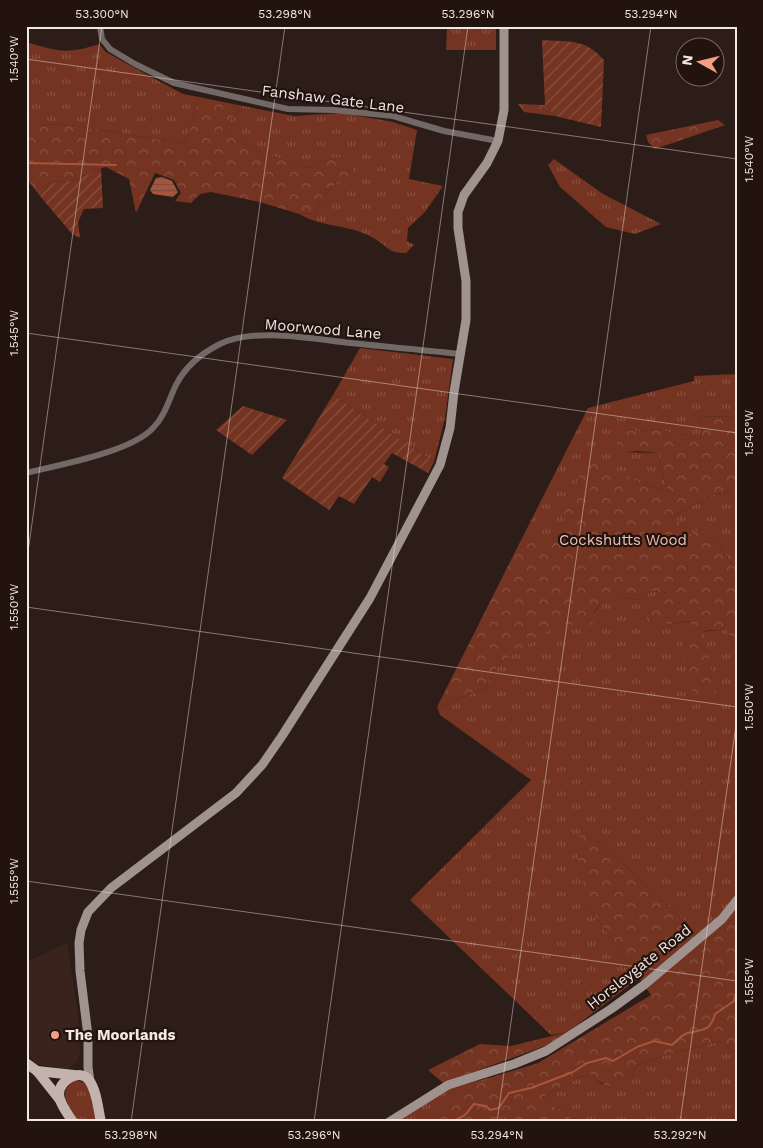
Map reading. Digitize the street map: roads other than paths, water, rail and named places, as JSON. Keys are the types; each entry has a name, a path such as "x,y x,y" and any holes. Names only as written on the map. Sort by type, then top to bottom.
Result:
{"main road":[{"path":"101,1122 90,1082 87,1055 88,1036 81,986 79,943 86,916 94,904 111,888 236,793 262,765 370,598 440,465 449,435 467,302 458,228 458,212 464,195 487,163 498,141 504,110 504,26"},
{"name":"Horsleygate Road","path":"389,1122 448,1085 514,1064 546,1051 644,985 722,919 737,900"},
{"path":"61,1101 59,1095 61,1087 84,1064 87,1055"},
{"path":"26,1063 37,1071 61,1101 73,1122"},
{"path":"37,1071 83,1075 90,1082"}],"street":[{"name":"Fanshaw Gate Lane","path":"100,26 102,39 110,49 135,64 174,82 288,109 334,110 393,116 444,131 498,141"},
{"name":"Moorwood Lane","path":"26,473 117,449 133,443 144,436 162,417 184,372 196,360 208,352 221,344 234,340 251,336 286,337 460,354"}],"waterway":[{"path":"26,163 116,165"},
{"path":"452,1122 465,1115 474,1104 486,1106 490,1110 499,1108 509,1093 531,1088 573,1072 587,1063 606,1058 613,1061 637,1047 654,1041 672,1045 682,1036 708,1027 715,1014 734,1001 737,990"}],"place":[{"name":"The Moorlands","path":"55,1035"}],"park label":[{"name":"Cockshutts Wood","path":"623,540"}]}
